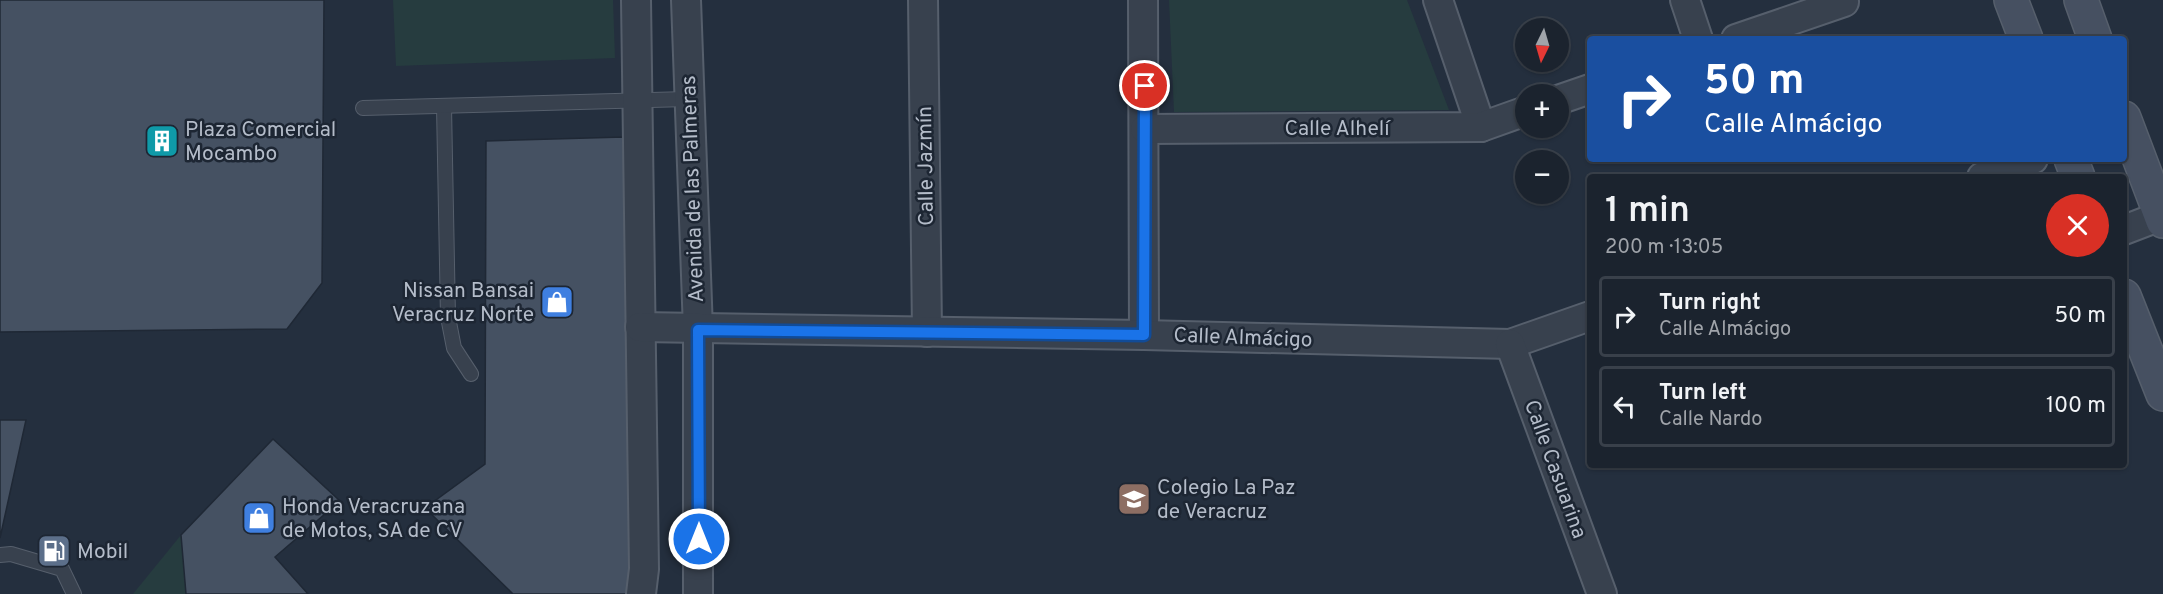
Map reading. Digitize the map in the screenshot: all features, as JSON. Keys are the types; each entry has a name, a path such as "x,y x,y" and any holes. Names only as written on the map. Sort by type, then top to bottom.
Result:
{"main road":[{"path":"2012,0 2025,36"},
{"path":"2081,0 2094,36"},
{"path":"2127,126 2162,217"},
{"path":"2127,304 2163,394"}],"street":[{"path":"636,0 644,569 641,594"},
{"name":"Avenida de las Palmeras","path":"686,0 687,99 698,330 698,594"},
{"name":"Calle Jazmín","path":"923,0 927,332"},
{"path":"1143,0 1144,335"},
{"path":"1438,0 1481,127"},
{"path":"1685,0 1697,36"},
{"path":"1745,36 1844,2"},
{"path":"1569,96 1587,90"},
{"name":"Calle Alhelí","path":"1145,129 1481,127 1515,115"},
{"path":"1990,174 2024,162"},
{"path":"2127,229 2162,217"},
{"name":"Calle Almácigo","path":"640,327 698,330 1144,335 1510,344 1587,317"},
{"name":"Calle Casuarina","path":"1510,344 1602,594"}],"lane":[{"path":"363,108 687,99"},
{"path":"444,106 448,317 454,348 471,374"},
{"path":"0,555 11,554 62,569 74,594"}],"green space":[{"path":"393,0 613,0 615,58 396,66"},
{"path":"1169,0 1407,0 1449,110 1174,112"},
{"path":"181,535 186,594 133,594"}],"building":[{"name":"Plaza Comercial Mocambo","path":"0,0 324,0 322,283 287,329 0,332"},
{"name":"Nissan Bansai Veracruz Norte","path":"624,137 637,569 629,594 513,594 425,508 485,464 486,141"},
{"path":"0,420 26,420 0,538"},
{"name":"Honda Veracruzana de Motos, SA de CV","path":"273,439 340,501 275,557 308,594 186,594 181,535"}],"place":[{"name":"Plaza Comercial Mocambo","path":"162,141"},
{"name":"Nissan Bansai Veracruz Norte","path":"557,302"},
{"name":"Colegio La Paz de Veracruz","path":"1134,499"},
{"name":"Honda Veracruzana de Motos, SA de CV","path":"259,518"},
{"name":"Mobil","path":"54,551"}],"route":[{"path":"699,539 698,330 1144,335 1145,86"}]}
